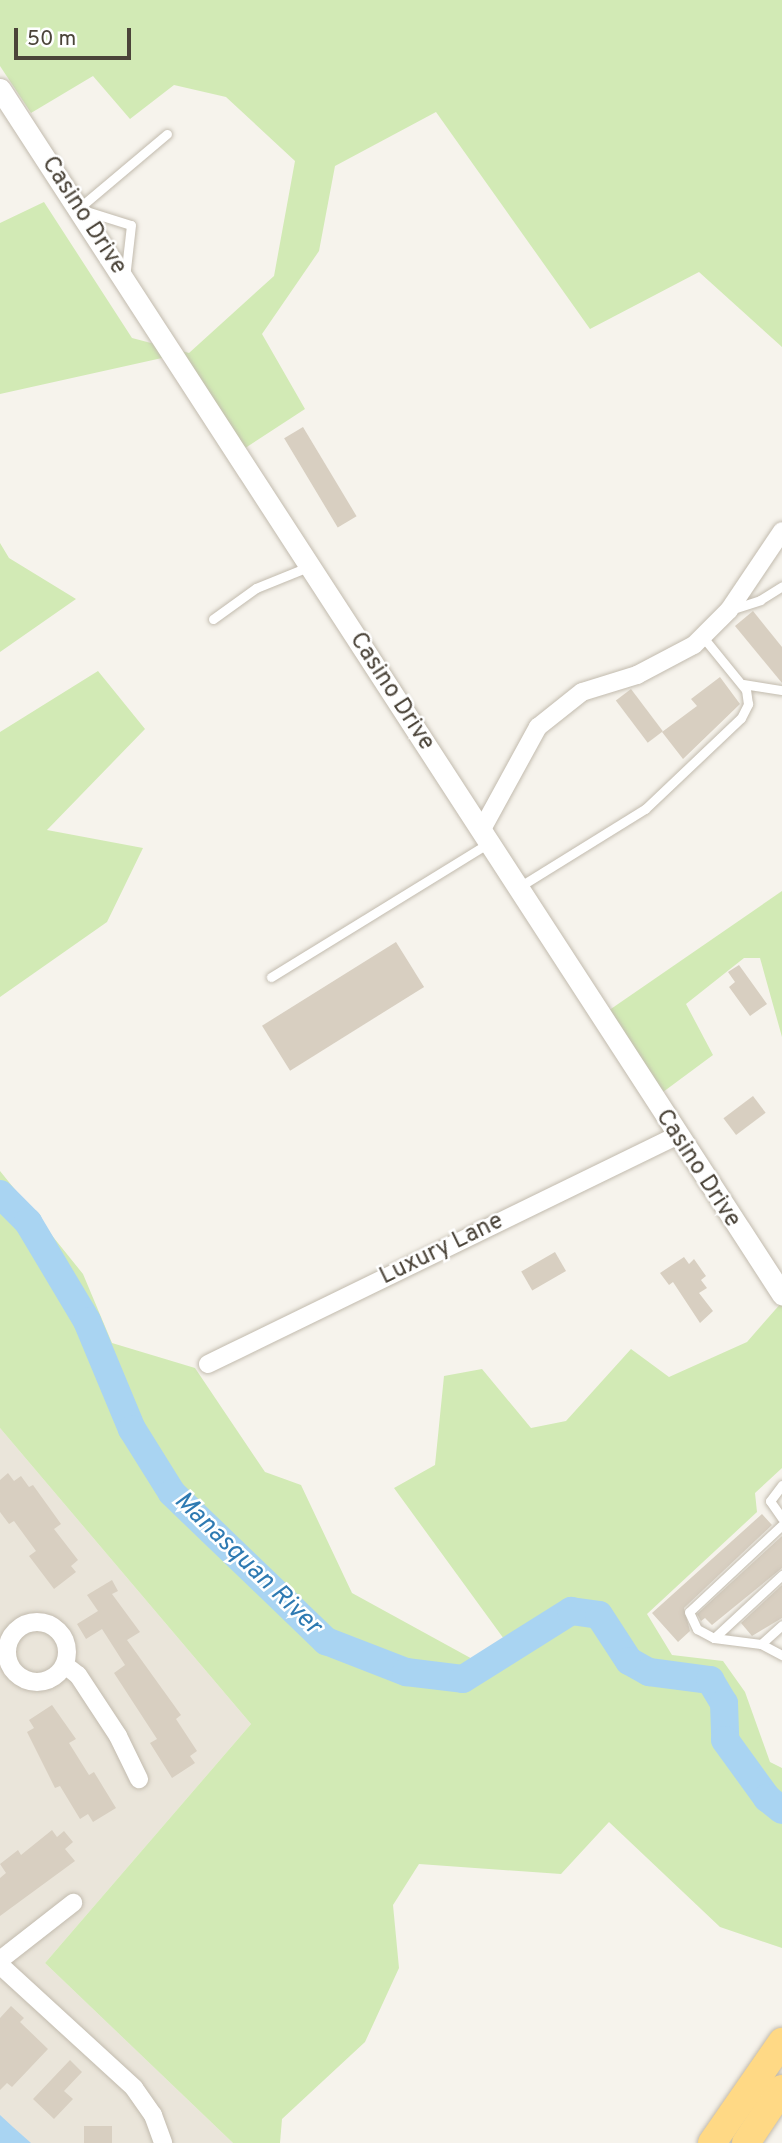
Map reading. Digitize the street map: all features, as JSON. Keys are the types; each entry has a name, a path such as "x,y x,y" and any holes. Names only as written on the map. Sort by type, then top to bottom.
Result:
{"highway":[{"path":"712,2143 782,2042"},
{"path":"746,2143 782,2090"}],"street":[{"name":"Casino Drive","path":"0,89 676,1136 782,1294"},
{"path":"485,837 526,742 568,700 637,675 684,652 729,610 782,531"},
{"name":"Luxury Lane","path":"208,1364 676,1136"},
{"path":"43,1623 64,1638 65,1665 55,1677 38,1682 19,1676 3,1659 16,1632 24,1626 43,1623"},
{"path":"65,1665 78,1675 118,1735 139,1779"},
{"path":"73,1903 0,1963 134,2088 153,2115 163,2143"}],"lane":[{"path":"78,209 167,134"},
{"path":"78,209 131,225 125,280"},
{"path":"213,619 256,588 308,567"},
{"path":"729,610 760,600 782,586"},
{"path":"517,888 645,809 741,718 748,704 743,684 703,636"},
{"path":"743,684 782,690"},
{"path":"271,977 485,837"},
{"path":"782,1485 771,1501 782,1518"},
{"path":"782,1525 689,1612 697,1629 714,1638 761,1644 782,1655"},
{"path":"714,1638 782,1575"},
{"path":"761,1644 782,1625"}],"shaded area":[{"path":"0,1428 251,1724 45,1963 233,2143 0,2143"}],"green space":[{"path":"0,0 782,0 782,347 699,272 590,329 436,112 335,166 319,251 262,334 305,409 236,454 171,356 0,394 0,223 44,202 132,338 189,353 274,276 295,161 226,97 174,85 130,119 93,76 31,113 0,66"},
{"path":"0,543 9,558 76,599 0,652"},
{"path":"98,671 145,729 47,830 143,848 107,922 0,997 0,732"},
{"path":"782,891 782,1037 760,958 744,958 686,1004 713,1055 659,1095 605,1013"},
{"path":"0,1171 83,1274 112,1343 195,1368 265,1472 301,1485 352,1593 476,1661 515,1654 394,1488 435,1465 444,1376 482,1369 531,1428 566,1421 631,1349 669,1377 747,1342 782,1302 782,1468 755,1493 757,1512 647,1614 672,1655 723,1661 745,1692 770,1762 782,1768 782,1948 720,1927 609,1822 561,1874 419,1864 393,1905 399,1968 365,2042 282,2119 280,2143 233,2143 45,1963 251,1724 0,1428"}],"water":[{"path":"0,2115 13,2127 31,2143 0,2143"}],"building":[{"path":"303,427 357,516 338,527 284,438"},
{"path":"753,611 782,647 782,683 735,626"},
{"path":"720,677 740,704 683,759 662,732 697,706 691,699"},
{"path":"631,689 663,731 648,743 616,700"},
{"path":"396,942 424,987 290,1071 262,1026"},
{"path":"739,965 767,1004 750,1016 729,987 735,982 728,972"},
{"path":"753,1096 766,1113 736,1135 723,1118"},
{"path":"555,1252 566,1271 532,1291 521,1272"},
{"path":"684,1257 689,1264 694,1259 706,1276 701,1280 707,1288 699,1293 713,1311 700,1323 673,1282 669,1285 660,1273"},
{"path":"8,1473 14,1481 21,1476 29,1487 33,1485 61,1524 54,1529 78,1560 71,1566 76,1572 54,1589 29,1556 36,1551 14,1521 9,1524 0,1512 0,1480"},
{"path":"762,1514 772,1525 684,1608 690,1631 678,1642 652,1613"},
{"path":"782,1536 782,1568 712,1625 705,1618 701,1621 697,1614"},
{"path":"112,1580 118,1591 112,1594 140,1632 127,1640 181,1715 176,1719 197,1751 190,1756 195,1763 172,1778 150,1743 157,1739 114,1673 125,1665 102,1629 86,1639 77,1624 98,1611 87,1595"},
{"path":"782,1585 782,1618 752,1636 741,1623"},
{"path":"52,1705 76,1739 69,1743 89,1775 94,1772 116,1808 93,1822 88,1814 80,1819 60,1786 55,1788 27,1732 34,1728 29,1720"},
{"path":"52,1830 57,1837 64,1831 73,1842 65,1849 75,1861 0,1916 0,1878 6,1873 0,1864 18,1850 21,1855"},
{"path":"11,2006 24,2018 20,2022 48,2049 12,2087 7,2083 0,2090 0,2018"},
{"path":"70,2060 82,2072 64,2091 73,2099 54,2119 33,2099"},
{"path":"84,2126 112,2126 112,2143 84,2143"}],"waterway":[{"name":"Manasquan River","path":"0,1194 28,1222 87,1321 132,1429 172,1493 326,1641 406,1672 463,1679 571,1611 599,1615 629,1661 649,1672 710,1680 724,1703 725,1740 767,1798 782,1810"}]}
